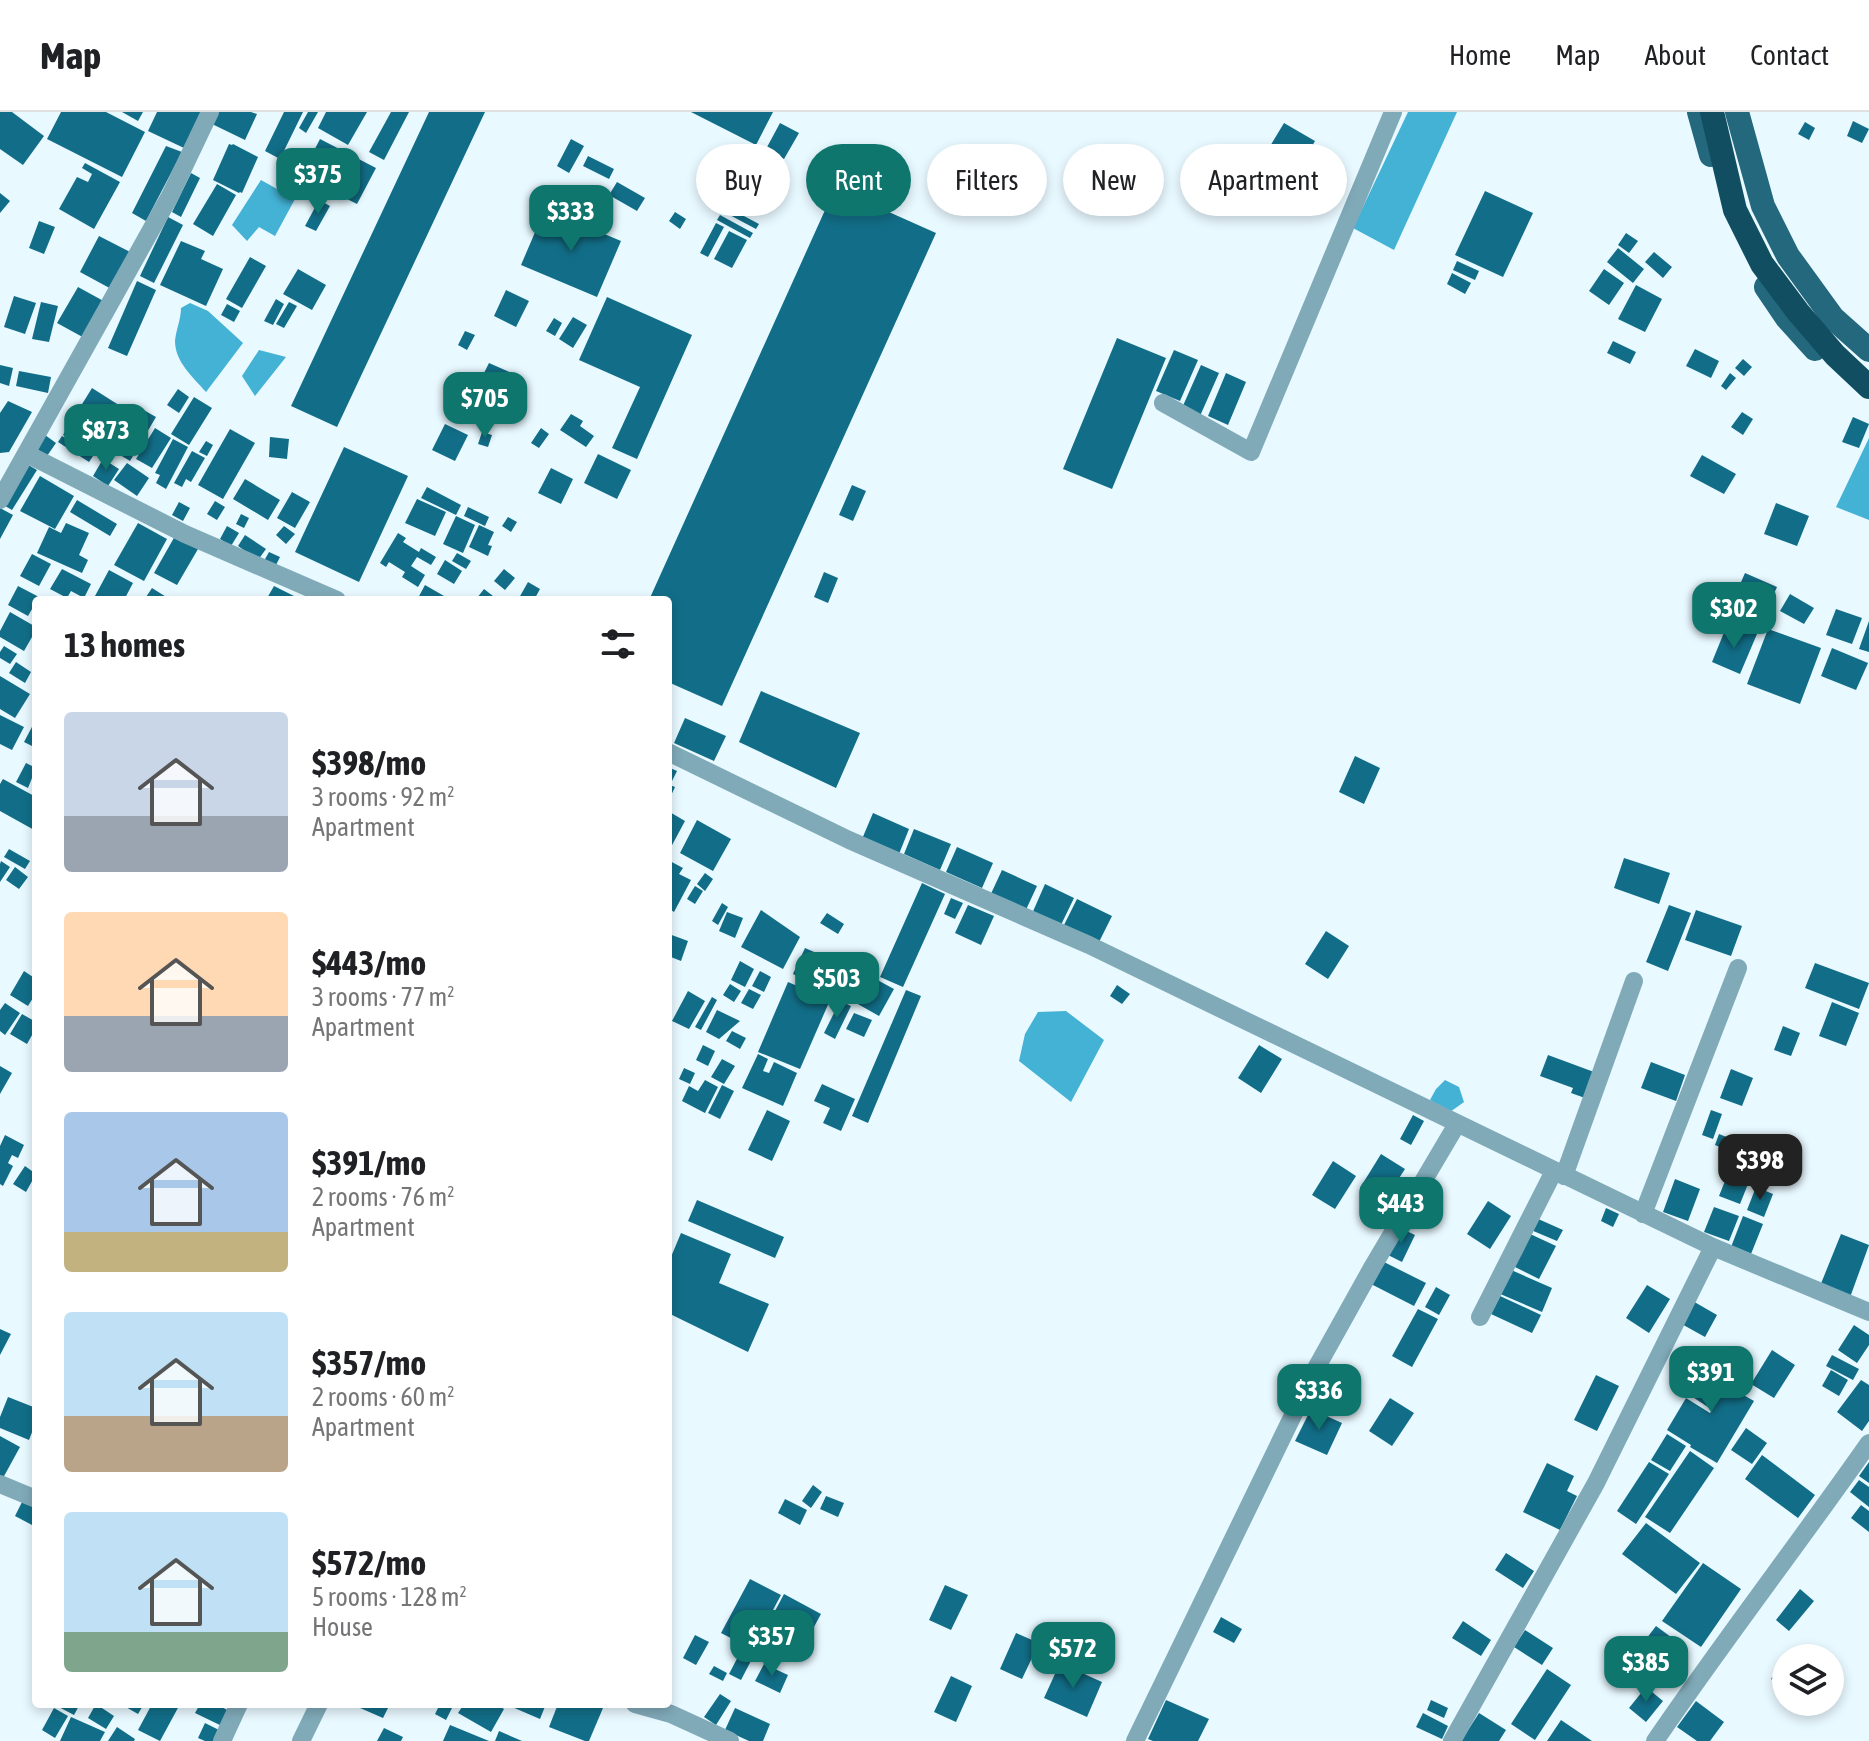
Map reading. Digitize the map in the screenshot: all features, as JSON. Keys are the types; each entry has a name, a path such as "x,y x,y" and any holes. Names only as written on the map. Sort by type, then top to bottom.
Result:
{"highway":[{"path":"1712,112 1735,210 1762,264 1835,355 1869,387"},
{"path":"1726,112 1749,200 1776,257 1812,308 1869,365"}],"main road":[{"path":"1699,112 1728,223 1757,274 1805,339 1869,401"},
{"path":"1737,112 1763,206 1788,256 1833,318 1869,350"}],"street":[{"path":"0,500 15,463 170,196 210,112"},
{"path":"1163,403 1251,452 1393,112"},
{"path":"15,463 328,596"},
{"path":"672,754 849,840 1089,945 1713,1247 1869,1312"},
{"path":"1643,1214 1738,968"},
{"path":"1480,1317 1559,1173 1634,981"},
{"path":"1135,1741 1314,1372 1457,1124"},
{"path":"1452,1741 1596,1483 1713,1247"},
{"path":"1655,1741 1710,1660 1869,1443"},
{"path":"0,1484 32,1497"},
{"path":"222,1741 237,1708"},
{"path":"301,1741 317,1708"},
{"path":"649,1708 671,1714 730,1741"}],"water":[{"path":"1408,112 1457,112 1394,250 1353,228"},
{"path":"261,180 295,199 275,236 259,227 247,241 232,225"},
{"path":"190,303 208,311 243,343 206,392 186,369 176,349 181,308"},
{"path":"259,350 286,357 255,396 242,376"},
{"path":"1869,438 1869,520 1836,507"},
{"path":"1066,1011 1104,1040 1071,1102 1019,1061 1025,1034 1038,1012"},
{"path":"1445,1080 1459,1087 1464,1102 1450,1112 1430,1100"}],"building":[{"path":"0,112 12,112 44,136 23,165 0,149"},
{"path":"61,112 106,112 145,132 122,177 47,139"},
{"path":"122,112 143,112 138,121"},
{"path":"157,112 201,112 184,148 148,131"},
{"path":"217,112 257,114 245,140 212,124"},
{"path":"284,112 303,112 280,159 265,151"},
{"path":"308,112 318,112 306,133 299,128"},
{"path":"326,112 367,112 348,145 318,128"},
{"path":"391,112 409,112 384,160 369,152"},
{"path":"429,112 485,112 337,427 291,406"},
{"path":"691,112 773,112 754,144"},
{"path":"1853,121 1869,129 1862,143 1847,136"},
{"path":"1805,122 1815,128 1809,140 1798,134"},
{"path":"780,123 799,133 790,149 790,144 769,144"},
{"path":"1284,123 1315,141 1313,144 1271,144"},
{"path":"320,139 376,168 357,204 301,176"},
{"path":"571,139 584,146 569,173 557,166"},
{"path":"229,144 258,157 242,193 213,180"},
{"path":"166,146 182,152 146,221 132,213"},
{"path":"588,156 614,169 609,179 583,166"},
{"path":"85,163 120,182 94,229 59,209 77,177 88,182 92,174 82,168"},
{"path":"191,173 200,178 181,217 172,212"},
{"path":"617,182 645,198 637,211 609,195"},
{"path":"217,184 236,195 213,236 193,224"},
{"path":"1485,191 1533,213 1503,277 1455,255"},
{"path":"0,193 10,201 0,213"},
{"path":"319,200 330,206 316,231 305,226"},
{"path":"545,209 621,241 597,297 521,265"},
{"path":"675,212 686,219 680,229 669,221"},
{"path":"722,216 753,233 750,238 717,220"},
{"path":"732,216 744,216 759,224 756,229"},
{"path":"822,216 898,216 936,233 722,706 672,684 672,596 651,596"},
{"path":"168,217 183,225 154,283 140,276"},
{"path":"39,221 55,227 44,254 29,248"},
{"path":"716,223 724,227 708,257 700,253"},
{"path":"729,231 747,240 732,268 714,259"},
{"path":"1626,233 1638,241 1629,253 1618,245"},
{"path":"99,236 134,254 115,291 80,272"},
{"path":"181,241 205,251 201,259 223,269 206,306 160,285"},
{"path":"1618,248 1644,269 1633,283 1607,262"},
{"path":"1654,252 1672,267 1663,278 1645,262"},
{"path":"250,257 266,266 242,308 226,299"},
{"path":"1457,261 1479,271 1475,280 1453,270"},
{"path":"298,269 326,285 312,310 283,294"},
{"path":"1604,269 1624,283 1609,305 1589,291"},
{"path":"1452,273 1471,283 1465,294 1447,284"},
{"path":"137,281 156,290 127,356 108,348"},
{"path":"1636,285 1662,299 1645,332 1618,319"},
{"path":"78,287 109,304 88,340 57,323"},
{"path":"506,290 529,301 516,327 494,316"},
{"path":"14,296 36,303 25,334 4,327"},
{"path":"607,297 692,335 637,459 612,448 640,387 579,360"},
{"path":"276,299 284,304 273,325 264,321"},
{"path":"41,302 58,306 49,342 32,339"},
{"path":"289,302 297,306 284,328 276,324"},
{"path":"227,304 240,311 234,322 221,315"},
{"path":"573,317 587,325 573,348 559,339"},
{"path":"554,318 562,323 555,336 546,331"},
{"path":"465,331 475,335 467,350 458,345"},
{"path":"1117,338 1166,358 1112,489 1063,469"},
{"path":"1613,341 1636,352 1630,364 1607,353"},
{"path":"1695,349 1719,361 1711,378 1686,366"},
{"path":"1174,350 1198,360 1180,401 1156,391"},
{"path":"1743,359 1752,367 1744,376 1735,368"},
{"path":"489,363 512,373 499,399 476,389"},
{"path":"0,365 13,368 9,386 0,383"},
{"path":"1201,365 1219,373 1200,416 1182,408"},
{"path":"19,371 51,377 48,393 16,386"},
{"path":"1226,373 1246,382 1228,425 1208,416"},
{"path":"1730,373 1736,378 1726,390 1721,386"},
{"path":"92,388 125,409 97,455 63,435"},
{"path":"178,389 189,397 179,413 167,405"},
{"path":"194,397 212,408 189,445 171,434"},
{"path":"8,401 32,412 9,452 0,453 0,413"},
{"path":"133,404 156,417 130,461 107,447"},
{"path":"1742,412 1753,419 1743,435 1731,427"},
{"path":"571,414 583,421 580,426 594,436 586,447 560,430"},
{"path":"1853,417 1869,424 1859,448 1842,442"},
{"path":"445,424 468,435 455,461 432,450"},
{"path":"155,428 171,438 152,468 136,459"},
{"path":"541,428 549,434 539,448 531,443"},
{"path":"230,429 255,443 223,499 198,485"},
{"path":"482,432 492,435 488,447 478,444"},
{"path":"45,435 56,443 47,456 35,448"},
{"path":"62,436 93,456 89,462 58,442"},
{"path":"270,437 289,439 287,459 269,457"},
{"path":"173,439 188,447 166,489 156,483 160,475 155,473"},
{"path":"206,441 213,445 207,456 199,452"},
{"path":"344,447 408,476 359,582 295,552"},
{"path":"192,451 205,458 191,482 186,479 182,487 174,483"},
{"path":"598,454 631,470 617,499 584,483"},
{"path":"1702,455 1736,474 1724,494 1690,476"},
{"path":"103,459 119,469 108,486 93,476"},
{"path":"25,463 37,470 12,510 0,503"},
{"path":"127,463 149,478 137,496 114,480"},
{"path":"551,468 573,479 561,504 538,493"},
{"path":"40,476 74,496 55,529 20,511"},
{"path":"245,479 280,500 268,520 233,499"},
{"path":"852,485 866,491 853,521 839,515"},
{"path":"427,487 461,505 456,515 421,498"},
{"path":"292,492 310,502 295,528 277,518"},
{"path":"417,499 446,512 435,536 405,523"},
{"path":"77,500 117,524 110,536 70,512"},
{"path":"215,501 225,507 217,520 207,514"},
{"path":"179,502 190,508 183,521 172,515"},
{"path":"1776,503 1809,516 1797,546 1764,534"},
{"path":"468,507 489,517 485,526 464,516"},
{"path":"0,508 13,515 0,539"},
{"path":"241,514 249,518 244,528 236,524"},
{"path":"456,516 475,525 463,553 443,544"},
{"path":"508,517 517,522 511,532 502,526"},
{"path":"66,523 89,533 79,555 88,560 82,573 37,553 49,527 61,533"},
{"path":"138,523 167,539 144,581 114,565"},
{"path":"479,525 494,532 488,545 492,546 488,556 469,547"},
{"path":"227,526 239,533 231,546 220,539"},
{"path":"284,526 295,534 286,544 276,535"},
{"path":"398,533 406,538 403,542 419,552 421,548 436,557 431,565 417,557 411,566 425,575 418,587 402,577 405,572 389,562 386,567 380,563"},
{"path":"245,535 266,549 258,560 238,546"},
{"path":"175,536 198,549 177,585 154,573"},
{"path":"269,552 280,557 275,567 264,561"},
{"path":"457,553 471,561 466,569 452,561"},
{"path":"32,554 51,564 39,586 20,576"},
{"path":"445,560 462,571 454,584 437,574"},
{"path":"62,569 91,584 85,596 71,591 68,596 63,596 50,589"},
{"path":"504,569 515,578 505,590 494,581"},
{"path":"109,570 133,583 126,596 95,596"},
{"path":"824,572 838,578 828,603 814,597"},
{"path":"1745,573 1777,587 1757,630 1726,616"},
{"path":"528,582 540,589 536,596 520,596"},
{"path":"425,585 444,596 419,596"},
{"path":"18,586 37,596 32,596 32,609 28,616 8,605"},
{"path":"274,586 294,596 268,596"},
{"path":"152,588 165,596 147,596"},
{"path":"484,589 493,596 479,596"},
{"path":"1790,594 1814,608 1804,624 1780,611"},
{"path":"1836,609 1862,618 1852,644 1826,635"},
{"path":"10,612 32,625 32,637 24,651 0,637"},
{"path":"1869,621 1869,652 1859,649"},
{"path":"1742,628 1757,634 1740,674 1712,662 1725,630 1739,636"},
{"path":"1768,629 1821,648 1800,704 1747,684"},
{"path":"4,646 17,654 10,664 0,658"},
{"path":"1832,648 1868,663 1856,690 1821,676"},
{"path":"16,662 31,672 25,683 9,673"},
{"path":"0,676 30,694 15,718 0,709"},
{"path":"761,691 860,733 836,788 739,742"},
{"path":"0,715 24,727 12,750 0,744"},
{"path":"685,718 726,736 714,761 674,743"},
{"path":"32,727 32,746 24,742"},
{"path":"1355,756 1380,768 1364,804 1339,792"},
{"path":"26,763 32,766 28,788 16,782"},
{"path":"3,779 32,795 32,829 0,811 0,784"},
{"path":"672,813 685,821 672,845"},
{"path":"873,813 909,829 899,854 862,839"},
{"path":"697,820 731,839 713,871 680,853"},
{"path":"914,829 951,844 940,870 904,854"},
{"path":"957,847 993,863 982,888 946,872"},
{"path":"9,849 30,861 25,869 4,857"},
{"path":"1624,858 1670,873 1659,904 1614,888"},
{"path":"1,861 10,867 0,882 0,864"},
{"path":"672,862 683,868 679,874 691,880 674,912"},
{"path":"15,867 28,877 19,889 6,880"},
{"path":"1002,870 1037,886 1024,914 989,898"},
{"path":"705,873 713,879 705,891 697,884"},
{"path":"922,883 945,894 903,987 880,977"},
{"path":"1045,884 1074,898 1059,929 1031,916"},
{"path":"695,886 703,891 695,904 687,899"},
{"path":"951,898 963,903 955,919 944,914"},
{"path":"1077,899 1112,916 1097,946 1062,929"},
{"path":"722,903 728,907 718,925 712,921"},
{"path":"968,905 994,916 981,945 955,933"},
{"path":"1669,905 1691,913 1668,971 1646,962"},
{"path":"761,910 800,937 783,969 741,947"},
{"path":"1696,910 1742,926 1731,956 1685,940"},
{"path":"727,912 743,918 735,938 719,931"},
{"path":"827,913 844,924 838,934 820,923"},
{"path":"1326,931 1349,946 1328,979 1305,964"},
{"path":"672,935 688,941 681,961 672,957"},
{"path":"805,948 846,966 834,993 793,974"},
{"path":"740,961 754,969 745,987 731,980"},
{"path":"1815,963 1869,983 1859,1009 1805,988"},
{"path":"24,971 32,976 32,1000 28,1006 10,995"},
{"path":"760,971 771,977 764,992 752,986"},
{"path":"870,976 894,989 879,1016 856,1003"},
{"path":"788,982 830,1000 800,1069 758,1052"},
{"path":"730,984 741,991 734,1002 723,995"},
{"path":"1117,985 1130,994 1122,1004 1110,996"},
{"path":"749,989 761,995 753,1009 741,1003"},
{"path":"906,990 921,996 868,1123 852,1116"},
{"path":"688,991 705,1001 689,1029 672,1021"},
{"path":"712,997 717,1000 701,1030 695,1027"},
{"path":"840,1001 851,1006 835,1039 824,1033"},
{"path":"1832,1002 1859,1013 1846,1046 1819,1036"},
{"path":"5,1003 20,1013 5,1035 0,1031 0,1010"},
{"path":"717,1010 740,1021 719,1039 706,1032"},
{"path":"854,1013 872,1020 864,1037 846,1029"},
{"path":"22,1014 32,1020 32,1035 27,1044 10,1034"},
{"path":"1783,1026 1800,1033 1791,1056 1774,1050"},
{"path":"732,1031 746,1038 740,1049 726,1041"},
{"path":"703,1045 715,1051 708,1066 696,1060"},
{"path":"1259,1045 1282,1059 1261,1093 1238,1078"},
{"path":"758,1054 768,1059 763,1071 769,1073 774,1062 797,1073 783,1106 742,1088"},
{"path":"1548,1055 1594,1072 1585,1098 1571,1093 1573,1088 1540,1076"},
{"path":"722,1059 735,1066 724,1084 711,1077"},
{"path":"1651,1062 1685,1075 1676,1101 1641,1088"},
{"path":"0,1066 12,1073 0,1094"},
{"path":"684,1068 695,1073 690,1084 679,1079"},
{"path":"1731,1069 1753,1078 1742,1106 1720,1098"},
{"path":"705,1080 718,1087 705,1113 682,1101 689,1086 698,1091"},
{"path":"822,1084 855,1099 841,1131 823,1123 830,1108 814,1101"},
{"path":"722,1085 734,1091 720,1119 708,1113"},
{"path":"767,1110 790,1121 772,1161 748,1150"},
{"path":"1711,1110 1722,1114 1713,1139 1702,1135"},
{"path":"1413,1115 1424,1121 1411,1145 1400,1139"},
{"path":"1719,1134 1734,1140 1729,1151 1715,1145"},
{"path":"5,1135 24,1145 18,1158 12,1155 8,1163 13,1166 3,1186 0,1184 0,1146"},
{"path":"1739,1136 1756,1143 1747,1166 1730,1159"},
{"path":"1381,1154 1405,1169 1383,1203 1360,1188"},
{"path":"1776,1156 1788,1160 1781,1179 1769,1175"},
{"path":"1333,1161 1356,1176 1335,1209 1312,1195"},
{"path":"25,1166 32,1171 32,1181 26,1192 13,1184"},
{"path":"1727,1176 1748,1184 1740,1204 1719,1196"},
{"path":"1675,1179 1700,1189 1688,1221 1663,1212"},
{"path":"1756,1187 1773,1194 1764,1217 1747,1210"},
{"path":"697,1200 784,1237 775,1258 688,1221"},
{"path":"1488,1201 1511,1216 1490,1249 1467,1234"},
{"path":"1714,1207 1739,1216 1729,1241 1704,1232"},
{"path":"1606,1208 1619,1214 1613,1227 1601,1221"},
{"path":"1743,1216 1763,1224 1751,1254 1731,1247"},
{"path":"1536,1218 1563,1230 1557,1241 1531,1230"},
{"path":"1400,1228 1415,1235 1402,1262 1386,1254"},
{"path":"681,1233 731,1254 719,1283 769,1304 748,1352 672,1315 672,1254"},
{"path":"1528,1233 1556,1246 1539,1279 1511,1265"},
{"path":"1841,1234 1869,1245 1848,1303 1818,1291"},
{"path":"1382,1261 1426,1283 1414,1306 1371,1284"},
{"path":"1509,1269 1552,1288 1542,1312 1498,1293"},
{"path":"1647,1285 1670,1299 1649,1333 1626,1318"},
{"path":"1436,1287 1450,1295 1439,1315 1425,1307"},
{"path":"1500,1296 1541,1315 1532,1333 1491,1314"},
{"path":"1691,1300 1717,1315 1705,1337 1678,1322"},
{"path":"1418,1309 1438,1319 1412,1367 1392,1356"},
{"path":"1854,1325 1869,1335 1869,1345 1857,1363 1838,1350"},
{"path":"0,1329 11,1334 0,1355"},
{"path":"1772,1350 1795,1365 1774,1398 1751,1384"},
{"path":"1832,1355 1859,1369 1853,1380 1826,1366"},
{"path":"1709,1360 1732,1375 1726,1385 1754,1401 1717,1463 1667,1430 1686,1398 1710,1413 1724,1390 1711,1409 1688,1394"},
{"path":"1831,1370 1848,1380 1839,1396 1822,1386"},
{"path":"1596,1375 1619,1386 1597,1431 1574,1420"},
{"path":"1861,1380 1869,1385 1869,1421 1862,1431 1837,1412"},
{"path":"8,1397 32,1406 29,1440 0,1428 0,1417"},
{"path":"1390,1398 1414,1413 1392,1446 1369,1431"},
{"path":"1311,1409 1342,1423 1327,1455 1295,1441"},
{"path":"1746,1428 1767,1443 1752,1464 1731,1450"},
{"path":"1667,1434 1686,1446 1670,1471 1651,1460"},
{"path":"0,1436 20,1447 3,1478 0,1476"},
{"path":"1690,1451 1714,1468 1670,1533 1645,1517"},
{"path":"1762,1455 1815,1495 1798,1518 1745,1479"},
{"path":"1649,1462 1669,1474 1636,1524 1617,1511"},
{"path":"1869,1462 1869,1483 1859,1476"},
{"path":"1547,1463 1574,1476 1567,1491 1577,1496 1560,1530 1523,1512"},
{"path":"1859,1480 1869,1487 1869,1507 1850,1492"},
{"path":"813,1485 822,1492 811,1508 802,1501"},
{"path":"826,1496 844,1503 838,1517 820,1509"},
{"path":"785,1499 807,1510 800,1525 778,1513"},
{"path":"23,1500 32,1505 32,1525 15,1516"},
{"path":"1861,1505 1869,1511 1869,1532 1851,1518"},
{"path":"1646,1523 1700,1563 1676,1594 1622,1554"},
{"path":"1506,1553 1534,1571 1523,1588 1495,1570"},
{"path":"1703,1563 1741,1589 1701,1647 1662,1621"},
{"path":"750,1579 781,1595 752,1649 721,1633"},
{"path":"945,1585 968,1595 951,1630 929,1620"},
{"path":"1800,1589 1814,1601 1789,1631 1776,1620"},
{"path":"784,1594 821,1614 803,1647 766,1628"},
{"path":"1221,1617 1242,1629 1234,1643 1213,1632"},
{"path":"1463,1621 1491,1640 1481,1656 1452,1638"},
{"path":"1656,1626 1675,1640 1656,1666 1637,1651"},
{"path":"1525,1630 1553,1648 1542,1665 1514,1647"},
{"path":"1016,1633 1039,1643 1022,1679 1000,1669"},
{"path":"695,1635 709,1642 696,1665 683,1658"},
{"path":"772,1635 787,1644 774,1664 759,1655"},
{"path":"1071,1636 1092,1647 1084,1662 1063,1650"},
{"path":"742,1649 754,1655 741,1680 729,1674"},
{"path":"1060,1663 1102,1682 1087,1717 1044,1698"},
{"path":"764,1664 788,1675 780,1693 755,1681"},
{"path":"714,1666 727,1673 723,1681 709,1674"},
{"path":"1547,1669 1571,1685 1535,1740 1511,1724"},
{"path":"951,1676 972,1686 956,1722 934,1712"},
{"path":"1646,1687 1663,1701 1646,1722 1629,1708"},
{"path":"720,1694 731,1701 716,1725 704,1717"},
{"path":"1166,1700 1209,1719 1198,1741 1148,1739"},
{"path":"1431,1700 1448,1708 1444,1718 1427,1710"},
{"path":"1696,1701 1724,1722 1710,1741 1697,1741 1677,1727"},
{"path":"54,1708 68,1716 55,1738 42,1730"},
{"path":"61,1708 78,1708 74,1715"},
{"path":"94,1708 102,1708 114,1716 106,1729 88,1718"},
{"path":"128,1708 142,1708 138,1714"},
{"path":"150,1708 178,1708 160,1741 138,1730"},
{"path":"198,1708 224,1708 231,1712 224,1727 195,1713"},
{"path":"360,1708 388,1708 383,1718"},
{"path":"438,1708 452,1708 446,1720 435,1714"},
{"path":"461,1708 504,1709 491,1732 458,1713"},
{"path":"514,1708 544,1708 540,1719"},
{"path":"556,1708 603,1708 589,1741 549,1727"},
{"path":"735,1708 770,1724 763,1741 749,1741 725,1730"},
{"path":"1423,1713 1448,1726 1442,1739 1416,1727"},
{"path":"1479,1713 1506,1730 1499,1741 1461,1741"},
{"path":"71,1717 105,1732 100,1741 60,1741"},
{"path":"1561,1720 1592,1741 1547,1741"},
{"path":"205,1723 223,1732 219,1741 198,1738"},
{"path":"450,1725 489,1741 443,1741"},
{"path":"117,1727 135,1739 134,1741 108,1741"},
{"path":"384,1728 403,1737 401,1741 377,1741"},
{"path":"499,1731 522,1741 495,1741"}]}
